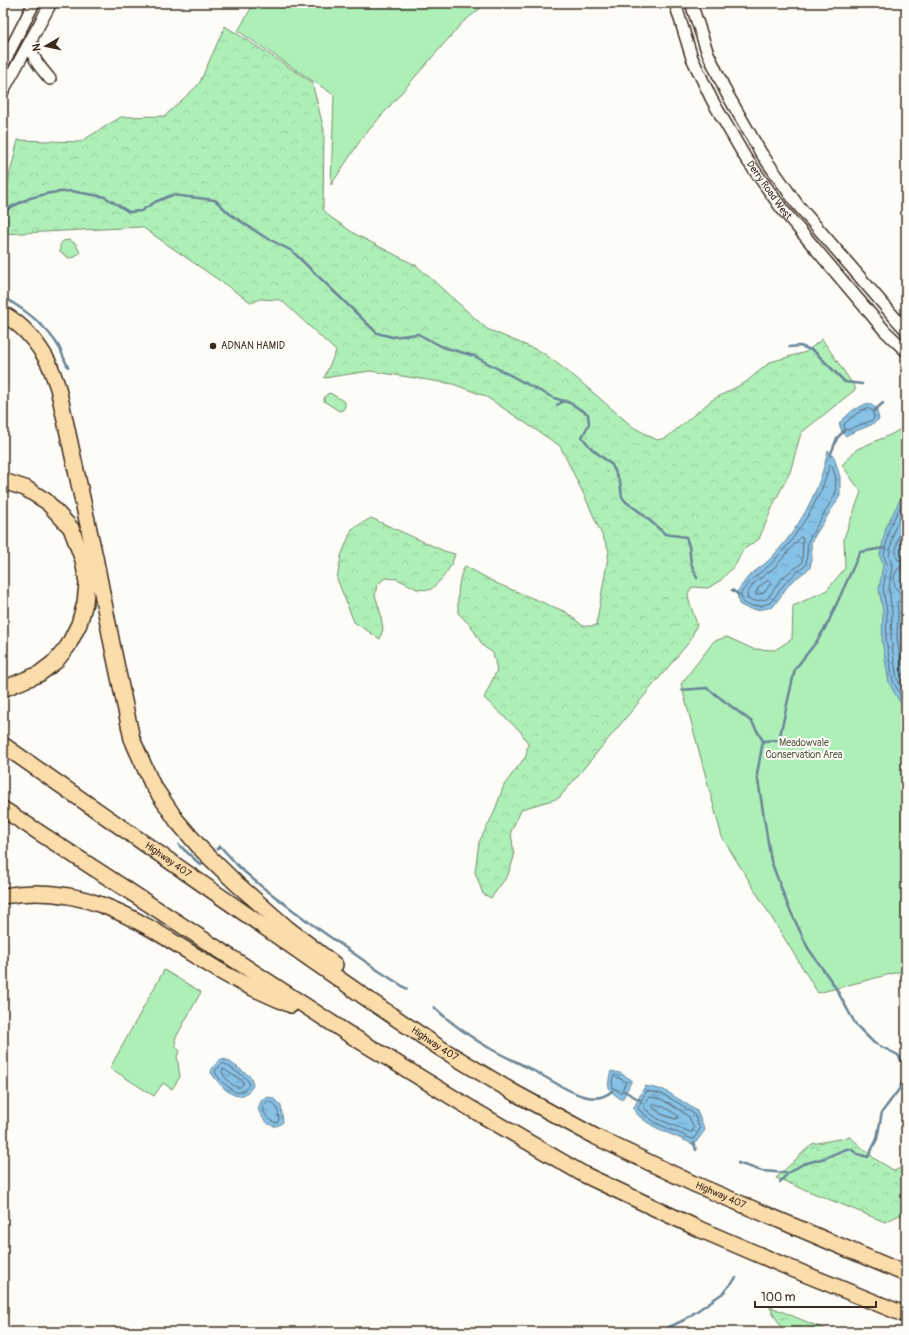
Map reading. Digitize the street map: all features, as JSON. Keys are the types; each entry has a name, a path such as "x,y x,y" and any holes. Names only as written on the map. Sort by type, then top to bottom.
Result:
{"highway":[{"path":"3,314 23,328 35,343 48,362 58,388 95,557 112,649 130,733 152,784 177,821 202,850 237,884 282,923 340,968 372,1002"},
{"path":"3,481 25,488 46,501 71,528 83,560 87,583 85,603 79,624 68,646 56,661 39,674 3,688"},
{"name":"Highway 407","path":"3,745 372,1002 440,1048 486,1076 594,1136 692,1183 906,1274"},
{"path":"3,809 347,1032 475,1111 583,1174 699,1229 790,1268 906,1314"},
{"path":"3,896 23,892 44,892 65,894 99,904 135,919 227,974 347,1032"}],"main road":[{"path":"3,64 34,3"},
{"path":"3,91 51,3"},
{"name":"Derry Road West","path":"675,3 692,58 712,100 745,156 782,209 885,331 906,351"},
{"name":"Derry Road West","path":"691,3 707,51 726,92 761,153 797,204 906,330"},
{"path":"32,37 32,55 50,79"}],"green space":[{"path":"254,3 487,3 462,23 362,138 331,185 334,95 238,31"},
{"path":"225,26 312,82 324,130 323,209 329,216 355,234 417,266 487,329 542,352 575,377 633,427 657,440 666,438 712,400 746,382 770,362 806,352 822,339 856,389 801,433 790,472 775,501 759,539 743,550 736,564 721,580 708,588 692,587 688,593 689,601 697,624 690,641 559,798 522,809 511,831 514,857 508,875 491,898 483,894 475,872 479,842 493,815 504,785 526,756 528,743 520,731 484,698 497,670 493,653 483,646 471,626 458,613 459,583 465,566 498,584 566,612 583,626 596,626 609,551 560,446 485,396 453,384 370,371 324,378 336,351 281,300 260,299 252,303 142,227 3,234 3,202 18,140 80,142 121,117 165,116 199,84"},
{"path":"69,240 76,244 80,253 75,257 69,258 60,252 60,245 63,241"},
{"path":"330,393 345,402 343,410 339,411 324,401 327,394"},
{"name":"Meadowvale Conservation Area","path":"906,426 906,970 818,993 722,837 681,684 714,641 727,637 753,649 775,650 792,639 793,606 827,590 845,568 844,538 861,492 842,465 857,449 890,435"},
{"path":"371,518 444,551 455,554 446,574 430,590 417,589 397,579 385,578 377,585 375,595 380,611 383,629 380,639 354,622 337,579 341,556 352,529"},
{"path":"164,970 201,992 175,1039 176,1047 180,1051 177,1056 180,1077 172,1089 163,1083 154,1096 110,1068"},
{"path":"850,1137 875,1159 895,1171 906,1164 906,1212 885,1222 776,1178 812,1144"},
{"path":"769,1306 831,1332 784,1332"}],"water":[{"path":"868,403 876,408 879,419 876,422 846,436 842,432 839,423 853,410"},
{"path":"828,450 834,457 840,477 840,496 811,542 812,557 810,568 790,583 773,607 755,610 743,607 739,604 737,592 748,577 767,562 780,548 799,523 820,480"},
{"path":"906,488 906,562 903,579 906,612 906,713 889,683 882,640 883,612 879,589 883,565 880,556 886,527"},
{"path":"221,1059 227,1060 251,1077 253,1086 247,1093 242,1096 230,1093 211,1073 214,1065"},
{"path":"611,1071 620,1073 632,1080 622,1100 609,1088"},
{"path":"645,1086 664,1090 697,1111 705,1130 694,1145 653,1126 639,1116 633,1109"},
{"path":"268,1097 273,1098 281,1106 283,1122 279,1125 275,1126 268,1123 262,1117 258,1109 261,1101"}],"waterway":[{"path":"5,210 30,198 50,193 71,191 105,197 129,212 141,211 155,202 172,195 215,200 230,214 263,236 292,251 377,333 392,337 418,334 443,347 474,356 554,398 570,403 588,414 589,424 582,437 591,448 612,465 620,482 622,497 626,502 665,534 686,537 689,546 691,563 697,578"},
{"path":"3,297 27,312 48,332 59,347 68,367"},
{"path":"789,347 800,346 814,351 845,382 862,384"},
{"path":"557,405 564,401"},
{"path":"874,411 883,403"},
{"path":"830,456 837,438 844,431"},
{"path":"763,741 779,740 795,669 817,641 828,623 860,552 884,548"},
{"path":"732,590 739,595"},
{"path":"681,690 707,688 752,722 763,741 757,774 771,861 788,906 808,948 834,985 856,1025 874,1043 898,1055 906,1068"},
{"path":"179,845 201,865 204,862"},
{"path":"217,849 220,846 240,868 261,886 310,923 407,989"},
{"path":"434,1007 453,1024 484,1045 570,1091 594,1098 606,1095 612,1091"},
{"path":"780,1182 788,1173 803,1164 825,1158 846,1149 851,1149 857,1154 868,1157 877,1139 882,1112 900,1088 906,1072"},
{"path":"624,1091 640,1100"},
{"path":"694,1143 696,1150"},
{"path":"738,1163 762,1171 788,1173"},
{"path":"659,1332 684,1320 723,1293 736,1278"}],"place":[{"name":"ADNAN HAMID","path":"213,346"}]}
